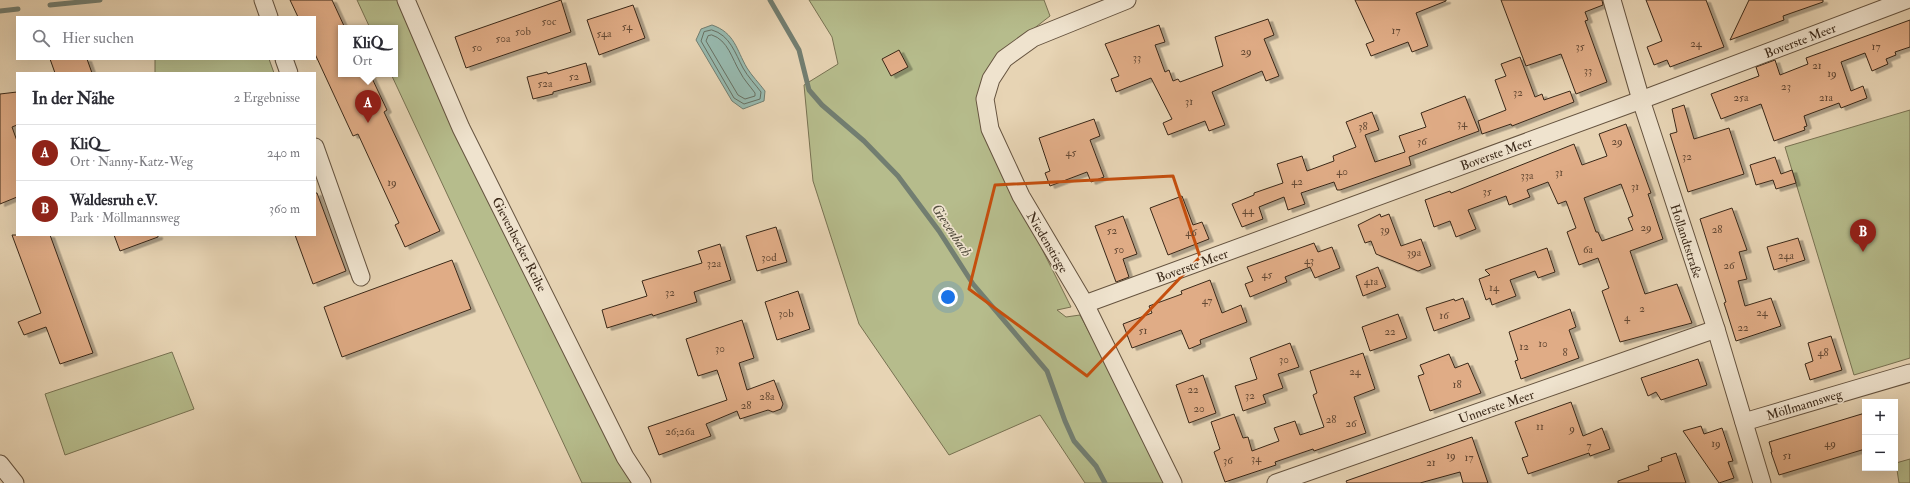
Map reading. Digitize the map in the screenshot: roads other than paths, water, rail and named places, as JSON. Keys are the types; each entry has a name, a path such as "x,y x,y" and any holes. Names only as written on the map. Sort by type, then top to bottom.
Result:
{"street":[{"path":"263,0 269,16"},
{"name":"Gievenbecker Reihe","path":"406,0 461,128 626,457 642,483"},
{"name":"Niedenstiege","path":"1127,0 1033,38 1004,59 991,79 985,99 990,129 1021,196 1085,304 1174,483"},
{"name":"Hollandtstraße","path":"1612,0 1641,100 1716,329 1762,483"},
{"name":"Boverste Meer","path":"1085,304 1641,100 1906,0"},
{"path":"284,60 289,72"},
{"path":"316,150 361,277"},
{"name":"Unnerste Meer","path":"1276,483 1716,329"},
{"name":"Möllmannsweg","path":"1744,422 1910,372"},
{"path":"0,464 15,483"}],"water":[{"path":"712,25 726,32 734,42 747,68 765,91 764,101 743,109 732,101 696,40 701,29"}],"waterway":[{"path":"50,5 100,0"},
{"name":"Gievenbach","path":"770,0 799,50 809,90 822,105 864,141 898,176 939,231 973,284 1047,371 1074,441 1096,466 1105,483"},
{"path":"0,11 18,9"}],"place":[{"name":"KliQ","path":"368,123"},
{"name":"Waldesruh e.V.","path":"1863,252"}]}
